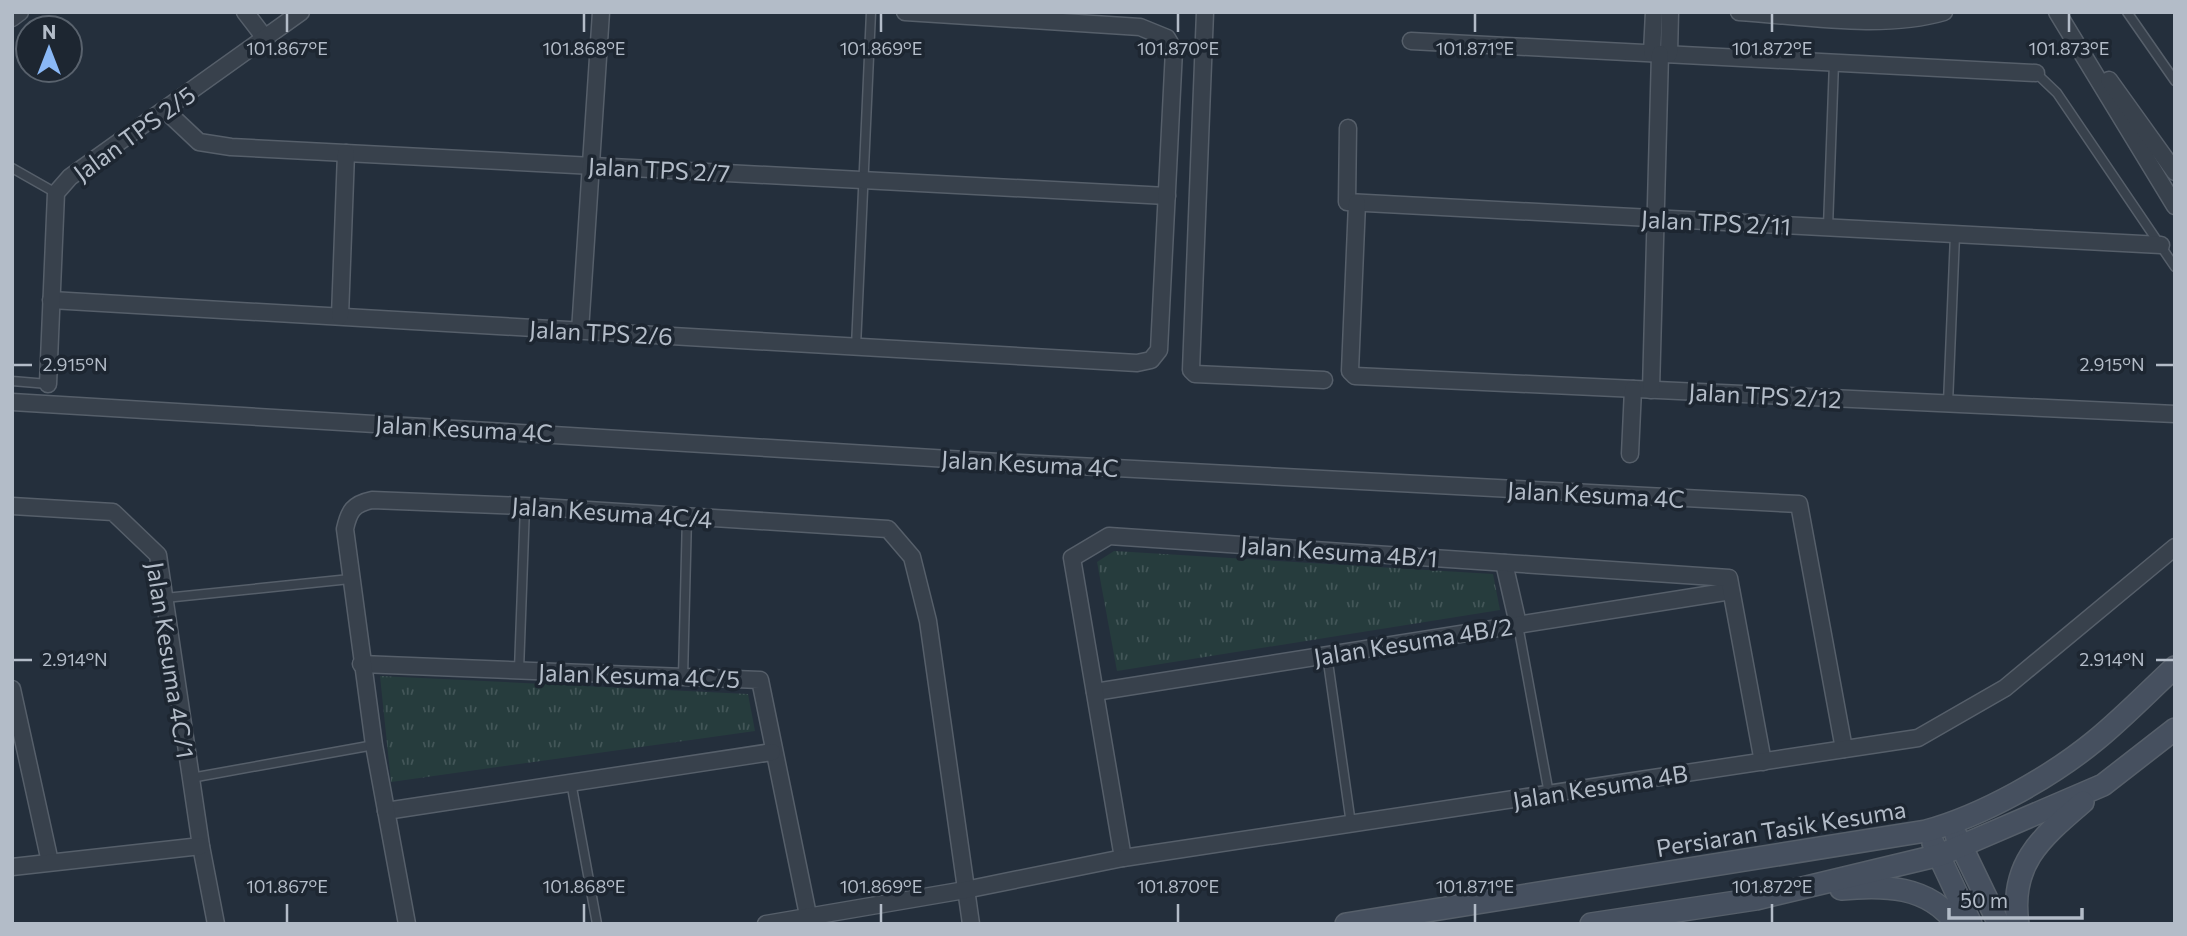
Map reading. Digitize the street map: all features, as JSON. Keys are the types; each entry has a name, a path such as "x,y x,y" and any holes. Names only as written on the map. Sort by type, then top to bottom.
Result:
{"street":[{"path":"12,18 20,12"},
{"path":"245,12 265,38"},
{"name":"Jalan TPS 2/5","path":"48,384 56,193 71,177 301,12"},
{"path":"580,331 601,12"},
{"path":"905,12 1140,27 1167,38 1174,50 1167,196"},
{"path":"1205,12 1191,370 1195,374 1324,380"},
{"path":"1651,390 1660,54 1654,12"},
{"path":"1660,54 1670,12"},
{"path":"1739,12 1882,20 1921,19 1944,12"},
{"path":"2059,12 2175,172"},
{"path":"2059,12 2175,206"},
{"path":"1411,41 2036,73"},
{"name":"Jalan TPS 2/7","path":"165,110 199,142 346,153 1167,196"},
{"path":"1348,128 1345,198 1347,202 1357,203"},
{"path":"340,316 346,153"},
{"name":"Jalan TPS 2/6","path":"51,300 1137,363 1151,360 1159,349 1167,196"},
{"name":"Jalan TPS 2/11","path":"1357,203 2161,245"},
{"name":"Jalan TPS 2/12","path":"1357,203 1350,371 1355,376 2175,414"},
{"path":"1630,454 1633,389"},
{"name":"Jalan Kesuma 4C","path":"12,402 982,461 1799,504 1844,749"},
{"name":"Jalan Kesuma 4C/4","path":"407,924 374,745 345,529 349,512 358,503 372,500 525,506 888,529 912,557 928,621 971,924"},
{"name":"Jalan Kesuma 4C/1","path":"12,506 113,512 158,555 190,778 216,924"},
{"name":"Jalan Kesuma 4B/1","path":"1123,858 1072,558 1109,536 1729,578 1731,590"},
{"name":"Jalan Kesuma 4B","path":"965,890 1123,858 1918,738 2005,688 2175,547"},
{"path":"1504,563 1518,624"},
{"path":"1731,590 1763,762"},
{"name":"Jalan Kesuma 4B/2","path":"1095,692 1731,590"},
{"name":"Jalan Kesuma 4C/5","path":"362,664 760,680 772,752 808,915"},
{"name":"Persiaran Tasik Kesuma","path":"1346,924 1926,831 1950,824 2028,785 2095,741 2175,667"},
{"path":"12,689 50,862"},
{"path":"2018,924 2015,907 2021,867 2036,845 2103,785 2175,729"},
{"path":"386,811 772,752"},
{"path":"1756,899 1940,855 2103,785"},
{"path":"1950,824 1999,924"},
{"path":"1926,831 1940,855 1971,924"},
{"path":"12,867 201,846"},
{"path":"1591,924 1857,887 1903,888 1932,902 1956,924"},
{"path":"766,924 965,890"}],"lane":[{"path":"856,346 871,12"},
{"path":"2127,12 2175,81"},
{"path":"1828,227 1834,62"},
{"path":"2036,73 2057,93 2175,267"},
{"path":"12,168 56,193"},
{"path":"1948,404 1955,235"},
{"path":"12,381 48,384"},
{"path":"519,670 525,506"},
{"path":"683,677 687,516"},
{"path":"163,598 350,579"},
{"path":"1518,624 1549,794"},
{"path":"1327,655 1351,824"},
{"path":"190,778 374,745"},
{"path":"571,782 597,924"}],"green space":[{"path":"1114,551 1493,574 1500,610 1117,671 1097,562"},
{"path":"380,676 748,694 755,731 391,782"}]}
